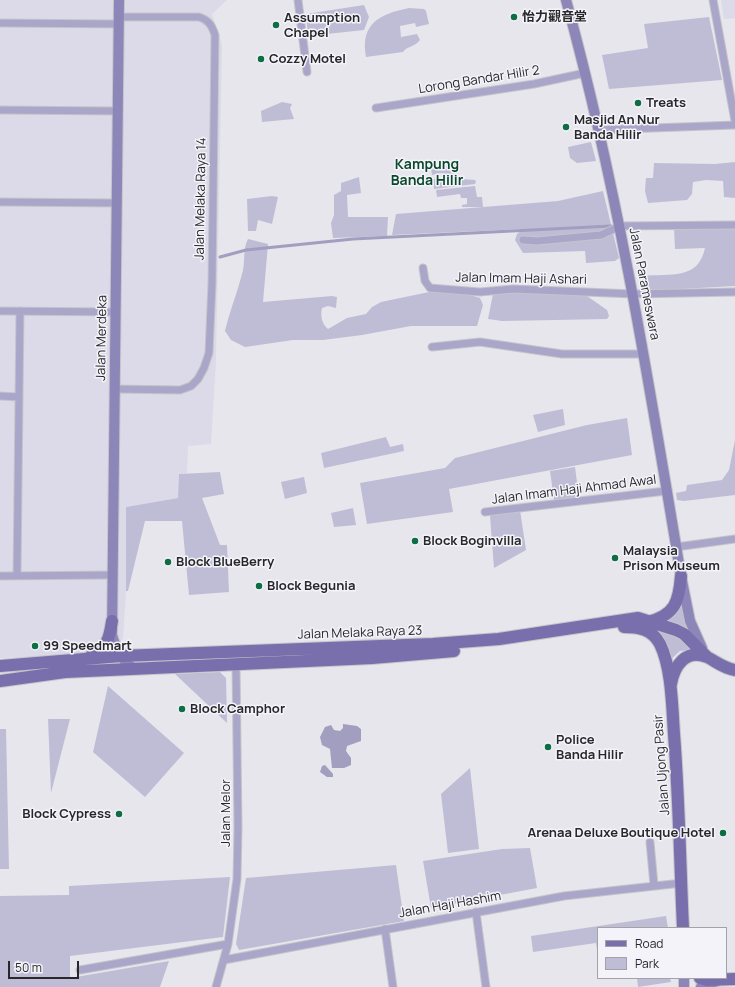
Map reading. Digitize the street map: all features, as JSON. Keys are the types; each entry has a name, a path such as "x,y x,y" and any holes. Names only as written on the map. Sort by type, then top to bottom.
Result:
{"main road":[{"name":"Jalan Merdeka","path":"119,0 112,635 120,656 133,668"},
{"name":"Jalan Parameswara","path":"566,0 585,73 620,226 681,576 694,634 709,659"},
{"name":"Jalan Melaka Raya 23","path":"0,681 65,672 133,668 236,665 555,639 649,622 665,616 674,607 678,599 681,576"},
{"name":"Jalan Melaka Raya 23","path":"0,666 120,656 371,653 499,639 629,618 638,618 684,634 709,659"},
{"path":"90,658 108,642 112,621"},
{"name":"Jalan Ujong Pasir","path":"624,627 645,630 655,638 664,655 671,694 677,773 683,927"},
{"path":"671,694 672,676 679,662 690,655 709,659 721,667 735,670"},
{"path":"704,979 721,980 735,978"},
{"path":"700,987 721,980"}],"street":[{"path":"298,0 307,72"},
{"path":"713,0 735,121"},
{"name":"Jalan Melaka Raya 14","path":"0,23 199,17 206,19 215,35 212,283 209,353 204,368 198,379 191,386 180,390 114,389"},
{"name":"Lorong Bandar Hilir 2","path":"376,108 534,84 585,73"},
{"path":"0,110 118,111"},
{"path":"598,130 735,125"},
{"path":"0,202 117,203"},
{"path":"523,240 537,241 600,235 620,226 735,225"},
{"name":"Jalan Imam Haji Ashari","path":"423,268 424,282 430,288 480,292 513,289 633,294 735,292"},
{"path":"0,311 116,312"},
{"path":"16,576 20,311"},
{"path":"432,347 480,342 562,354 643,354"},
{"path":"0,396 19,397"},
{"name":"Jalan Imam Haji Ahmad Awal","path":"485,512 666,491"},
{"path":"676,547 735,539"},
{"path":"0,576 112,575"},
{"name":"Jalan Melor","path":"216,987 228,944 234,905 238,862 236,665"},
{"path":"650,842 654,885"},
{"name":"Jalan Haji Hashim","path":"224,960 564,896 682,883"},
{"path":"476,912 486,987"},
{"path":"385,929 393,987"},
{"path":"80,970 228,944"}],"shaded area":[{"path":"0,0 227,0 212,14 222,45 216,360 211,444 188,446 187,473 179,474 178,498 126,507 126,591 123,639 109,651 76,656 0,658"},
{"path":"721,0 735,0 735,18 724,19"},
{"path":"343,724 357,726 361,729 361,741 347,746 346,751 351,758 351,765 344,768 332,768 330,749 322,745 320,737 325,727 331,725 334,730 340,731 343,728"},
{"path":"325,765 333,774 333,777 327,777 320,772 322,766"}],"green space":[{"path":"364,5 369,17 364,30 308,36 306,14"},
{"path":"409,8 424,9 426,11 429,24 416,27 415,23 400,26 401,37 417,34 420,40 403,52 366,57 366,36 369,28 374,22 389,13"},
{"path":"709,17 722,80 609,89 602,55 648,48 644,24"},
{"path":"282,102 292,104 290,108 294,119 262,122 261,111"},
{"path":"591,142 596,161 577,163 570,158 568,147"},
{"path":"735,162 735,198 724,197 723,181 706,180 693,182 692,194 687,200 648,203 645,191 646,178 653,178 654,163 715,164"},
{"path":"457,164 457,176 441,173 432,175 431,168"},
{"path":"359,177 361,193 347,195 348,217 388,217 387,236 333,238 331,223 334,215 334,195 341,191 341,183"},
{"path":"448,178 475,180 476,182 475,184 434,189 433,179"},
{"path":"475,186 477,197 482,197 483,207 462,207 462,205 467,204 467,198 461,198 460,194 437,197 436,190"},
{"path":"603,191 619,258 615,261 586,263 585,251 523,253 515,240 517,234 523,229 392,235 396,214 558,201"},
{"path":"272,196 278,197 272,224 258,220 256,231 248,231 247,199"},
{"path":"674,227 735,227 735,286 645,291 643,276 673,275 689,271 696,266 701,259 705,248 675,249"},
{"path":"248,239 268,244 263,302 332,296 337,297 336,308 328,306 322,308 322,320 328,329 347,318 366,314 372,307 381,302 434,291 467,294 480,298 483,305 477,326 411,326 323,340 293,340 245,347 231,340 225,331 243,270 246,243"},
{"path":"511,291 587,296 607,310 609,316 607,319 502,321 488,319 493,294"},
{"path":"563,409 565,425 538,432 533,415"},
{"path":"627,418 632,455 449,489 453,512 367,524 360,483 445,468 455,458 587,425"},
{"path":"386,437 390,447 403,444 404,451 324,468 321,453"},
{"path":"735,440 735,495 684,501 677,500 676,493 686,491 687,485 722,480 729,470"},
{"path":"575,467 579,497 554,500 550,471"},
{"path":"220,472 224,494 202,498 220,545 227,545 229,592 189,595 182,521 145,521 128,591 126,591 126,507 178,498 179,474"},
{"path":"304,477 307,493 285,499 281,482"},
{"path":"353,508 356,525 334,527 331,513"},
{"path":"520,510 526,550 494,568 490,516 492,514"},
{"path":"681,601 689,634 662,622"},
{"path":"656,628 675,632 692,650 680,651 669,661"},
{"path":"220,672 226,678 227,723 175,674"},
{"path":"108,686 184,753 145,797 93,752"},
{"path":"48,719 70,719 51,793"},
{"path":"0,729 6,729 9,869 0,869"},
{"path":"470,768 479,849 448,853 441,794"},
{"path":"530,848 537,888 431,908 423,861 502,849"},
{"path":"396,865 404,921 239,950 236,944 246,878"},
{"path":"230,877 223,937 70,956 70,978 169,961 160,987 0,987 0,896 69,895 69,886"},
{"path":"666,916 668,927 597,927 597,949 596,943 533,952 531,936"},
{"path":"637,979 670,979 671,982 638,987"}],"waterway":[{"path":"220,257 246,250 353,239 611,226"}],"place":[{"name":"怡力觀音堂","path":"514,17"},
{"name":"Assumption Chapel","path":"276,25"},
{"name":"Cozzy Motel","path":"261,59"},
{"name":"Treats","path":"638,103"},
{"name":"Masjid An Nur Banda Hilir","path":"566,127"},
{"name":"Block Boginvilla","path":"415,541"},
{"name":"Malaysia Prison Museum","path":"615,558"},
{"name":"Block BlueBerry","path":"168,562"},
{"name":"Block Begunia","path":"259,586"},
{"name":"99 Speedmart","path":"35,646"},
{"name":"Block Camphor","path":"182,709"},
{"name":"Police Banda Hilir","path":"548,747"},
{"name":"Block Cypress","path":"119,814"},
{"name":"Arenaa Deluxe Boutique Hotel","path":"723,833"}],"district":[{"name":"Kampung Banda Hilir","path":"427,174"}]}
